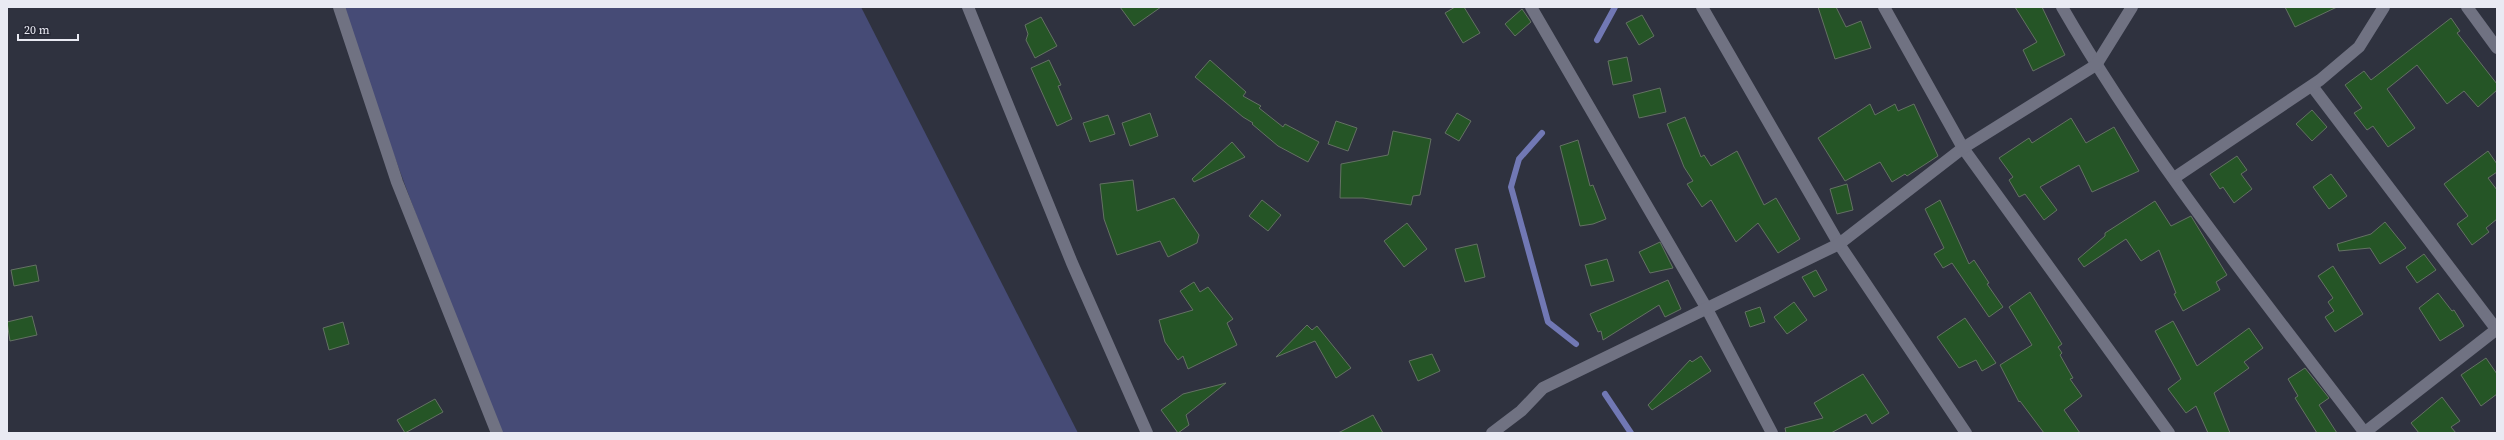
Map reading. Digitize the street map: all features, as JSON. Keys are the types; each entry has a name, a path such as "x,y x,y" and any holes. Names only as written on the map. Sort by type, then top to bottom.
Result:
{"street":[{"path":"339,7 397,182 497,433"},
{"path":"968,7 1072,263 1147,433"},
{"path":"1531,7 1707,309 1772,433"},
{"path":"1702,7 1839,244 1966,433"},
{"path":"1884,7 1963,148 2168,433"},
{"path":"2062,7 2096,66 2174,178 2365,433 2497,329 2312,86"},
{"path":"1492,433 1521,411 1543,388 1839,244 1963,148 2096,66 2132,7"},
{"path":"2174,178 2312,86 2359,47 2384,7"},
{"path":"2467,7 2497,48"}],"shaded area":[{"path":"339,7 861,7 1078,433 497,433"}],"building":[{"path":"1120,7 1161,7 1134,26"},
{"path":"1455,7 1464,7 1480,33 1463,43 1445,13"},
{"path":"1818,7 1836,7 1846,27 1861,21 1871,48 1835,59"},
{"path":"2015,7 2042,7 2065,55 2033,71 2023,50 2037,42"},
{"path":"2285,7 2337,7 2295,27"},
{"path":"1522,9 1531,22 1515,36 1505,24"},
{"path":"1642,15 1654,36 1639,45 1626,23"},
{"path":"1041,17 1057,46 1035,58 1026,40 1028,34 1025,25"},
{"path":"2451,18 2460,31 2457,33 2497,84 2497,90 2478,107 2464,91 2447,104 2417,65 2387,89 2415,128 2388,147 2373,126 2367,130 2354,113 2362,108 2345,85 2364,71 2371,80"},
{"path":"1627,57 1632,81 1613,85 1608,61"},
{"path":"1049,60 1061,85 1058,86 1072,119 1057,126 1031,68"},
{"path":"1210,60 1246,92 1243,96 1261,106 1259,108 1283,127 1285,124 1319,142 1308,162 1278,146 1252,124 1253,123 1243,117 1195,77"},
{"path":"1660,88 1666,112 1639,118 1633,95"},
{"path":"1870,104 1875,115 1895,104 1898,111 1914,104 1938,156 1907,176 1905,174 1892,182 1880,162 1845,181 1818,138"},
{"path":"2312,110 2327,127 2312,141 2296,124"},
{"path":"1150,113 1158,136 1130,146 1122,123"},
{"path":"1457,113 1471,121 1459,141 1445,133"},
{"path":"1108,115 1115,134 1090,142 1083,123"},
{"path":"1685,117 1701,157 1704,155 1711,166 1737,151 1764,205 1776,198 1800,239 1778,253 1758,223 1736,242 1711,200 1702,207 1687,184 1693,181 1684,167 1667,124"},
{"path":"2071,118 2086,143 2114,127 2139,171 2092,192 2079,165 2040,187 2057,210 2044,220 2025,194 2019,197 2009,180 2013,177 1999,158 2029,138 2032,143"},
{"path":"1336,121 1357,128 1348,151 1328,144"},
{"path":"1393,131 1431,139 1420,195 1413,196 1411,205 1363,198 1340,198 1341,164 1388,155"},
{"path":"1578,140 1590,186 1593,185 1606,219 1593,224 1580,226 1560,146"},
{"path":"1232,142 1245,157 1194,182 1192,179"},
{"path":"2488,151 2497,164 2497,172 2488,178 2497,190 2497,219 2486,228 2489,232 2472,245 2457,224 2468,216 2444,184"},
{"path":"2237,156 2247,170 2241,174 2252,189 2234,203 2223,187 2220,189 2210,174"},
{"path":"2331,174 2347,196 2329,209 2313,187"},
{"path":"1133,180 1137,211 1174,198 1199,235 1197,243 1168,257 1160,241 1117,255 1104,219 1100,184"},
{"path":"1847,184 1853,210 1837,214 1830,189"},
{"path":"1262,200 1281,215 1268,231 1249,216"},
{"path":"1940,200 1969,264 1974,260 1989,283 1987,284 2003,307 1989,317 1952,263 1943,268 1934,254 1944,248 1925,209"},
{"path":"2155,201 2171,226 2191,216 2227,275 2216,282 2220,290 2183,311 2174,294 2176,293 2159,250 2141,261 2126,239 2084,267 2078,259 2105,236 2105,233"},
{"path":"2385,222 2406,248 2380,264 2370,248 2339,251 2337,244 2371,234"},
{"path":"1407,223 1427,249 1404,267 1384,241"},
{"path":"1660,242 1673,268 1650,273 1639,252"},
{"path":"1477,244 1485,277 1465,282 1455,249"},
{"path":"2424,254 2436,270 2417,283 2406,267"},
{"path":"1607,259 1614,281 1591,286 1585,265"},
{"path":"36,265 39,281 14,286 11,270"},
{"path":"2333,266 2363,314 2335,332 2325,317 2334,311 2328,302 2333,298 2318,276"},
{"path":"1816,270 1827,290 1814,297 1802,277"},
{"path":"1668,280 1681,309 1665,317 1659,305 1603,340 1601,331 1598,332 1590,314"},
{"path":"1194,282 1200,292 1208,287 1233,319 1227,323 1237,345 1188,369 1183,356 1178,360 1165,342 1159,320 1193,310 1180,291"},
{"path":"2030,292 2062,344 2058,347 2062,353 2060,355 2073,378 2070,379 2082,396 2064,410 2080,433 2044,433 2020,401 2019,402 2000,365 2032,345 2009,307"},
{"path":"2438,293 2452,311 2454,310 2464,326 2440,341 2419,308"},
{"path":"1794,302 1807,320 1787,334 1774,317"},
{"path":"1760,307 1765,322 1750,327 1745,312"},
{"path":"32,316 37,335 10,341 7,322"},
{"path":"1965,318 1996,363 1982,371 1976,360 1959,368 1937,337"},
{"path":"2173,321 2197,366 2249,328 2263,348 2244,362 2249,368 2214,393 2230,433 2208,433 2196,406 2186,413 2168,389 2181,379 2155,331"},
{"path":"343,322 349,344 329,350 323,328"},
{"path":"1307,325 1312,330 1317,326 1351,368 1336,378 1315,341 1276,357"},
{"path":"1432,354 1440,371 1418,381 1409,361"},
{"path":"1701,356 1711,371 1652,410 1648,405 1690,360 1692,362"},
{"path":"2486,358 2497,374 2497,394 2481,406 2461,375"},
{"path":"2305,368 2329,398 2319,405 2337,433 2317,433 2295,398 2298,396 2288,379"},
{"path":"1863,374 1889,413 1872,424 1866,414 1831,433 1786,433 1785,428 1823,418 1814,403"},
{"path":"1226,383 1186,415 1189,425 1178,433 1161,410 1183,394"},
{"path":"2442,397 2460,421 2451,427 2456,433 2419,433 2411,423"},
{"path":"435,399 443,412 405,433 397,420"},
{"path":"1373,415 1383,433 1338,433"}],"waterway":[{"path":"1597,40 1615,7"},
{"path":"1542,133 1519,159 1511,187 1548,322 1576,344"},
{"path":"1605,394 1631,433"}]}
